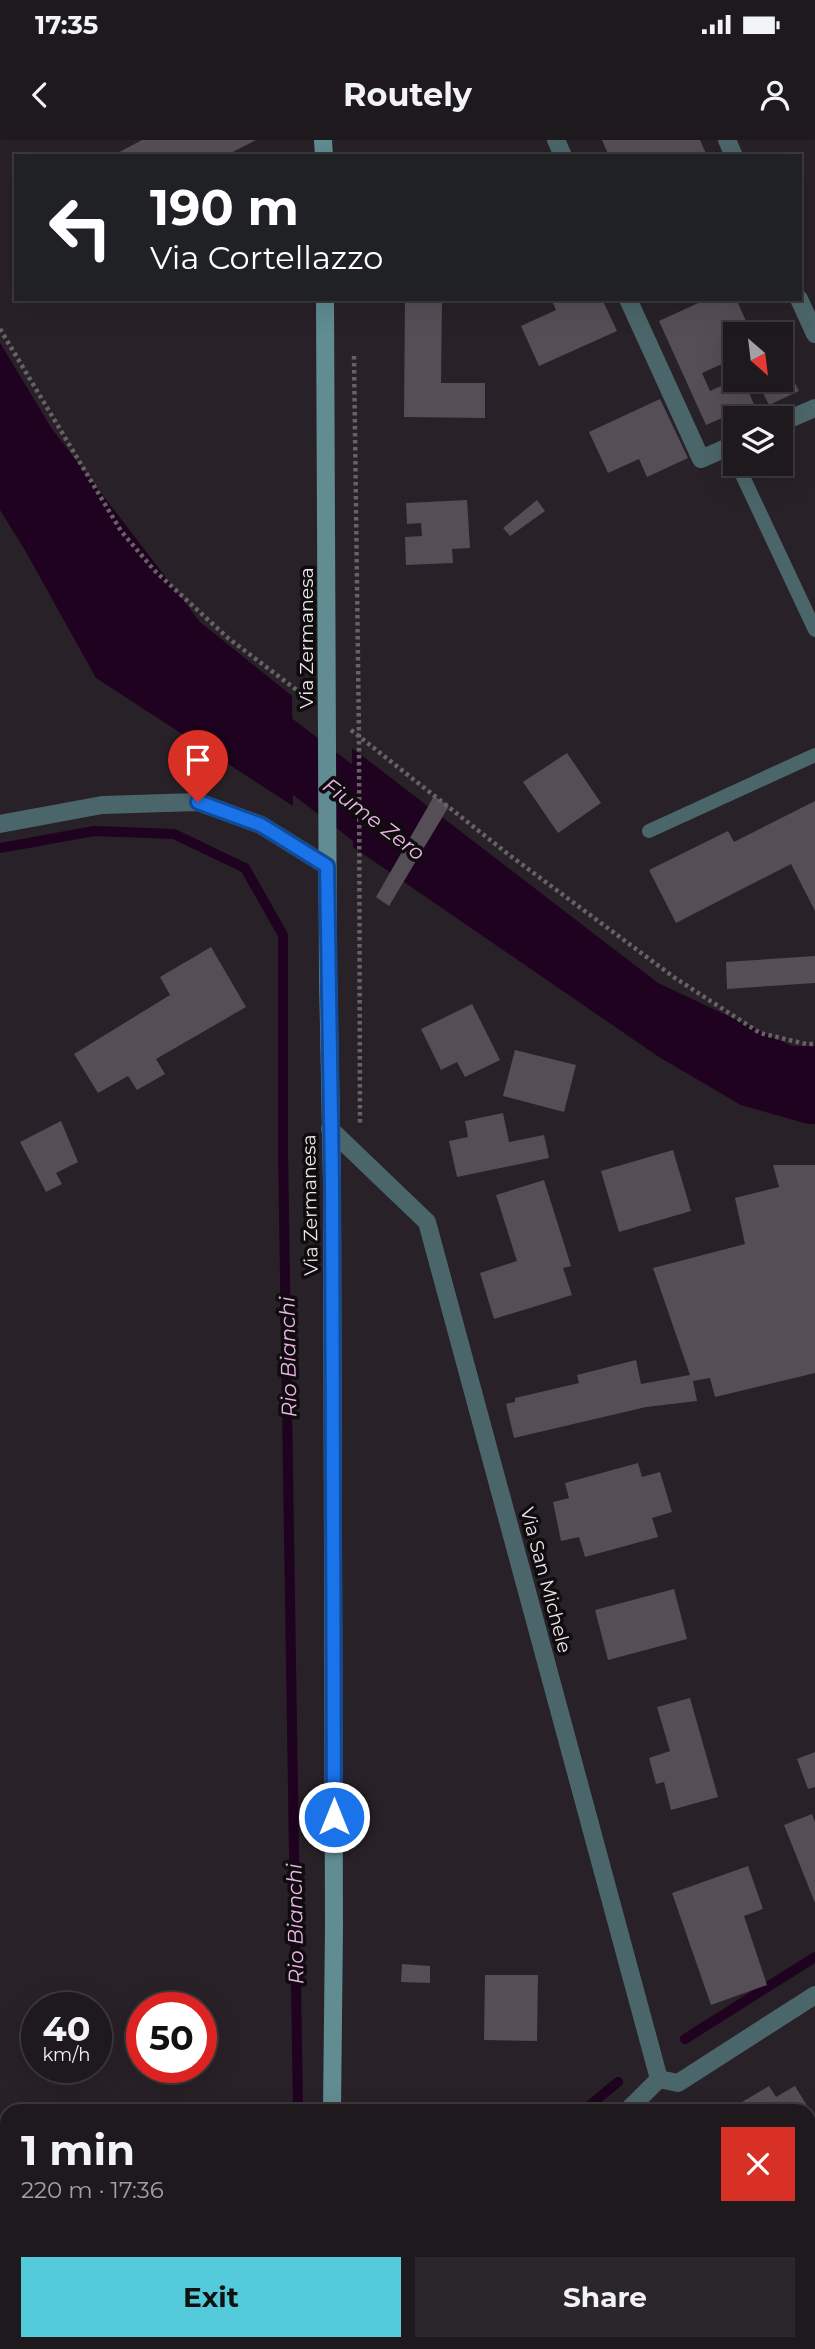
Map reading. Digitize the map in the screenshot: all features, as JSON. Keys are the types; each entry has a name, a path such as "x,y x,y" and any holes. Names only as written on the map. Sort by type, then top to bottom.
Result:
{"main road":[{"name":"Via Zermanesa","path":"325,301 334,1914 332,2104"}],"street":[{"path":"629,301 701,459 723,455"},
{"path":"800,301 815,334"},
{"path":"793,417 815,408"},
{"path":"0,824 102,805 198,802 261,825 327,866"},
{"name":"Via San Michele","path":"330,1129 427,1222 660,2079"},
{"path":"634,2104 660,2079 678,2083 815,1995"}],"lane":[{"path":"745,476 815,629"},
{"path":"649,831 815,755"}],"path":[{"path":"0,329 121,531 155,571 228,638 327,710 508,854 674,978 760,1033 815,1044"},
{"path":"354,353 359,737 360,1158"}],"water":[{"path":"0,343 52,429 200,622 292,696 293,806 96,678 0,510"},
{"path":"352,748 658,983 792,1046 815,1046 815,1124 741,1105 659,1057 353,847"}],"building":[{"path":"142,140 256,140 229,154 116,154"},
{"path":"602,140 700,140 706,154 608,154"},
{"path":"405,301 442,301 441,383 485,383 485,418 404,417"},
{"path":"552,301 603,301 617,331 539,366 521,326 556,310"},
{"path":"703,301 737,301 747,322 723,322 723,366 722,364 702,373 710,391 723,385 723,392 751,392 749,393 755,406 723,406 723,418 706,425 659,321"},
{"path":"793,379 799,391 769,405 763,393 793,392"},
{"path":"660,399 688,458 647,477 639,459 608,473 589,432"},
{"path":"467,500 470,548 452,549 453,563 406,565 405,537 422,536 421,523 407,524 406,503"},
{"path":"537,500 545,511 510,536 503,528"},
{"path":"567,753 601,803 558,833 523,782"},
{"path":"434,796 449,806 389,906 376,897"},
{"path":"815,801 815,911 791,864 676,923 649,870 728,831 734,842"},
{"path":"211,947 246,1007 156,1059 165,1074 137,1090 128,1076 98,1093 74,1054 170,995 160,977"},
{"path":"815,956 815,983 727,989 726,962"},
{"path":"472,1004 500,1060 465,1077 457,1062 441,1070 421,1029"},
{"path":"515,1050 576,1065 564,1112 503,1096"},
{"path":"503,1113 509,1142 544,1135 549,1158 457,1177 449,1141 468,1137 465,1121"},
{"path":"61,1121 78,1162 56,1173 62,1184 46,1192 20,1142"},
{"path":"673,1150 691,1211 619,1232 601,1171"},
{"path":"773,1165 815,1165 815,1373 715,1397 710,1378 693,1381 697,1401 646,1407 514,1438 506,1404 515,1402 515,1398 579,1383 577,1375 636,1360 641,1384 690,1375 653,1268 745,1244 735,1198 779,1187"},
{"path":"544,1180 571,1266 563,1268 572,1295 494,1319 480,1273 517,1261 496,1195"},
{"path":"638,1463 642,1477 660,1472 672,1512 652,1518 658,1537 585,1557 579,1537 561,1541 553,1502 569,1498 565,1483"},
{"path":"674,1589 687,1639 608,1660 595,1610"},
{"path":"690,1698 718,1797 671,1810 664,1782 656,1784 649,1758 670,1751 657,1707"},
{"path":"815,1752 815,1787 808,1789 797,1759"},
{"path":"812,1814 815,1822 815,1903 784,1825"},
{"path":"748,1866 763,1909 744,1916 767,1985 711,2005 672,1893"},
{"path":"402,1964 430,1966 430,1983 401,1982"},
{"path":"485,1975 538,1975 537,2041 484,2040"},
{"path":"769,2086 776,2097 795,2086 806,2104 739,2104"}],"waterway":[{"name":"Fiume Zero","path":"228,707 418,853"},
{"name":"Rio Bianchi","path":"0,848 94,831 174,834 245,868 283,935 283,1151 298,2104"},
{"name":"Rio Bianchi","path":"685,2039 815,1957"},
{"name":"Rio Bianchi","path":"591,2104 618,2082"}],"route":[{"path":"198,802 261,825 327,866 332,1181 334,1817"}]}
